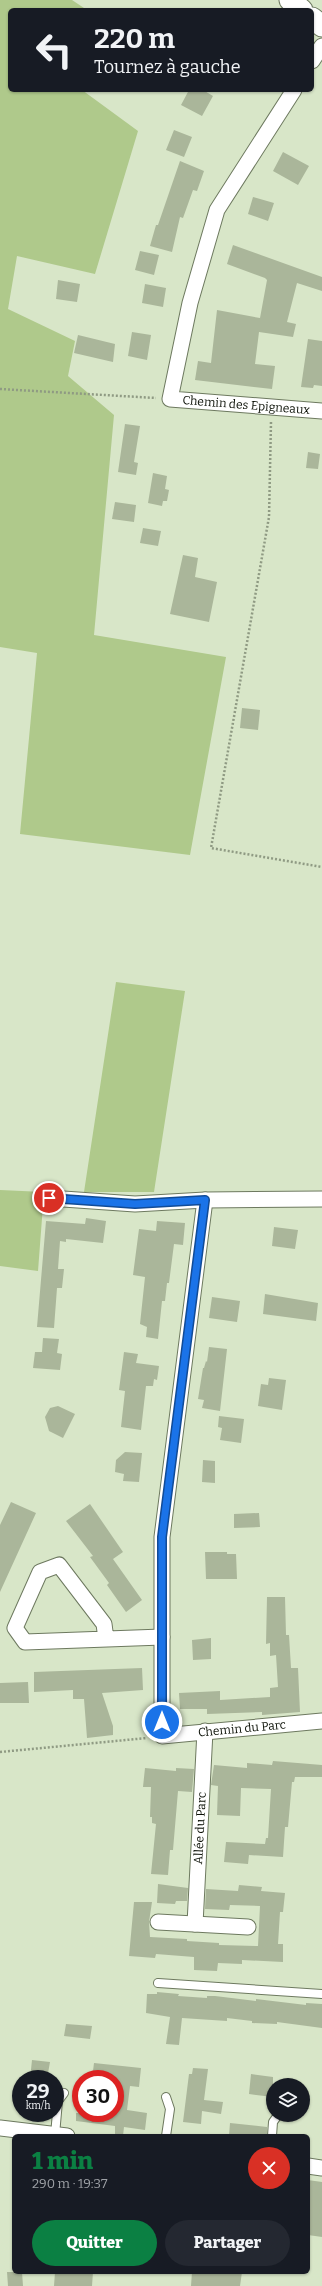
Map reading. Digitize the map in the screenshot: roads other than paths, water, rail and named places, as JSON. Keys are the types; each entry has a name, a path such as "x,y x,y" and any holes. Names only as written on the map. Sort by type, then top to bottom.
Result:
{"street":[{"path":"290,0 300,8"},
{"path":"314,20 322,26"},
{"path":"314,59 322,46"},
{"name":"Chemin des Epigneaux","path":"293,92 217,210 190,303 170,399 322,411"},
{"path":"49,1198 135,1204 205,1200 322,1199"},
{"path":"106,1639 104,1624 59,1565 40,1572 15,1628 24,1642 106,1639 162,1636 162,1537 205,1200"},
{"name":"Chemin du Parc","path":"162,1636 162,1736 205,1731 322,1722"},
{"name":"Allée du Parc","path":"195,1924 205,1731"},
{"path":"158,1922 248,1928"},
{"path":"0,2128 52,2134"},
{"path":"310,2166 322,2168"}],"lane":[{"path":"158,1983 322,1994"},
{"path":"166,2097 170,2109 166,2134"},
{"path":"60,2122 61,2134"},
{"path":"272,2134 273,2122"}]}
